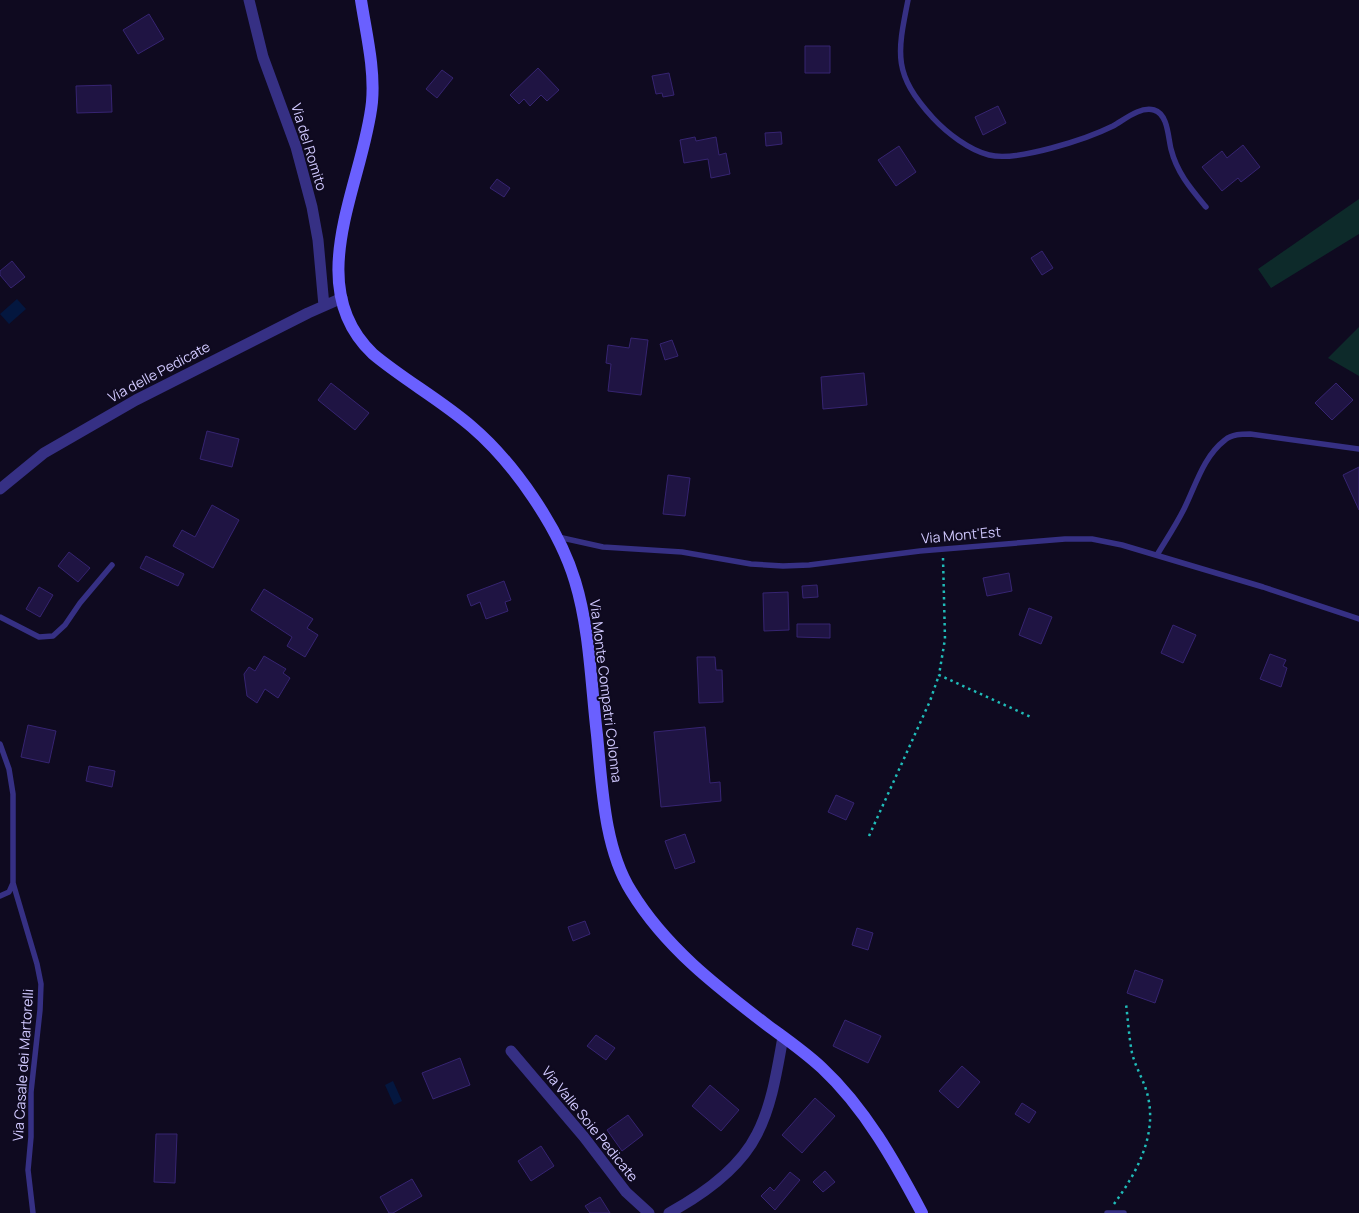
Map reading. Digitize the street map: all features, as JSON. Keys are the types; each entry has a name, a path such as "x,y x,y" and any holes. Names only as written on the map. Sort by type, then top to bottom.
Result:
{"street":[{"name":"Via del Romito","path":"249,0 263,57 296,147 312,208 318,240 324,306"},
{"name":"Via Monte Compatri Colonna","path":"361,0 371,64 372,93 367,130 340,242 338,274 342,298 351,325 362,344 381,361 456,414 485,439 523,485 556,537 572,573 583,613 610,836 622,875 638,904 685,958 726,994 820,1066 852,1102 884,1148 922,1213"},
{"name":"Via delle Pedicate","path":"0,489 44,453 127,404 342,298"},
{"path":"670,1213 716,1181 738,1160 752,1143 768,1107 783,1037"},
{"name":"Via Valle Soie Pedicate","path":"511,1051 584,1136 626,1192 649,1213"}],"lane":[{"path":"908,0 899,49 904,76 919,102 938,123 955,137 987,154 1009,156 1072,143 1111,127 1140,111 1156,110 1160,113 1164,122 1178,169 1185,182 1206,207"},
{"path":"1157,555 1181,514 1209,458 1228,438 1250,434 1359,449"},
{"name":"Via Mont'Est","path":"556,537 602,547 682,552 737,562 774,566 810,565 880,555 1086,538 1114,542 1277,591 1359,619"},
{"path":"0,617 39,637 53,636 65,625 80,603 112,565"},
{"name":"Via Casale dei Martorelli","path":"0,744 12,787 13,884 41,984 40,1010 31,1085 31,1137 28,1170 33,1213"},
{"path":"0,896 9,892 13,884"},
{"path":"1108,1213 1124,1213"}],"path":[{"path":"869,836 930,701 939,675 945,639 943,549"},
{"path":"939,675 1031,717"},
{"path":"1108,1213 1135,1172 1150,1126 1149,1099 1133,1055 1126,1004"}],"green space":[{"path":"1359,199 1359,234 1271,288 1258,269"},
{"path":"1359,327 1359,376 1328,358"}],"water":[{"path":"17,299 26,309 9,324 0,314"},
{"path":"393,1081 402,1101 394,1105 385,1085"}],"building":[{"path":"149,14 164,39 138,54 123,30"},
{"path":"805,46 830,46 830,73 805,73"},
{"path":"538,68 559,90 547,101 541,95 530,106 524,99 519,104 510,95"},
{"path":"442,70 453,78 437,98 426,89"},
{"path":"669,73 674,95 663,97 662,93 656,94 652,76"},
{"path":"111,85 112,112 77,113 76,86"},
{"path":"998,106 1006,123 983,135 975,117"},
{"path":"781,132 782,144 766,146 765,133"},
{"path":"695,137 696,141 716,137 719,155 726,153 730,174 711,178 708,159 684,163 680,140"},
{"path":"1243,145 1260,167 1241,182 1238,178 1222,191 1202,167 1222,151 1227,158"},
{"path":"899,146 916,172 896,186 878,160"},
{"path":"497,179 510,188 504,197 490,188"},
{"path":"1042,251 1053,268 1042,275 1031,258"},
{"path":"12,261 25,277 11,288 0,275 0,271"},
{"path":"631,338 648,340 641,395 608,391 611,364 606,363 608,345 629,348"},
{"path":"672,340 678,356 665,360 660,344"},
{"path":"864,373 867,405 823,409 821,377"},
{"path":"331,383 369,413 355,430 318,400"},
{"path":"1336,383 1353,400 1332,420 1315,403"},
{"path":"207,431 239,439 232,467 200,459"},
{"path":"1359,467 1359,510 1343,475"},
{"path":"668,475 690,478 685,516 663,514"},
{"path":"212,505 239,520 213,568 173,546 182,530 195,537"},
{"path":"69,552 90,568 78,582 58,566"},
{"path":"146,556 184,574 178,586 140,568"},
{"path":"1009,573 1012,591 987,596 983,578"},
{"path":"504,581 511,600 505,602 508,611 486,619 480,602 471,606 467,595"},
{"path":"817,585 818,597 803,598 802,586"},
{"path":"39,587 53,595 40,617 26,609"},
{"path":"264,589 313,619 307,628 318,635 305,657 287,646 292,637 251,610"},
{"path":"788,592 789,630 764,631 763,593"},
{"path":"1029,608 1052,617 1041,644 1019,635"},
{"path":"797,624 830,624 830,638 797,637"},
{"path":"1173,625 1196,635 1183,663 1161,653"},
{"path":"1270,654 1286,660 1283,666 1287,668 1281,687 1260,679"},
{"path":"264,656 286,669 283,673 290,678 278,698 265,689 257,703 247,696 244,674 249,667 255,671"},
{"path":"697,657 715,657 716,670 722,670 723,702 699,703"},
{"path":"28,725 56,731 49,763 21,757"},
{"path":"705,727 710,783 720,782 721,801 661,807 654,732"},
{"path":"89,766 115,771 112,787 86,781"},
{"path":"836,795 854,803 846,820 828,812"},
{"path":"685,834 695,862 675,869 665,841"},
{"path":"585,921 590,934 573,941 568,927"},
{"path":"857,928 873,933 868,950 852,945"},
{"path":"1135,970 1163,980 1155,1003 1127,993"},
{"path":"845,1020 881,1036 868,1063 833,1046"},
{"path":"596,1035 615,1048 606,1060 587,1046"},
{"path":"460,1058 470,1085 433,1099 422,1073"},
{"path":"962,1066 980,1082 958,1108 939,1091"},
{"path":"710,1085 739,1110 721,1131 692,1106"},
{"path":"815,1098 835,1116 802,1153 782,1135"},
{"path":"1022,1103 1036,1112 1029,1123 1015,1114"},
{"path":"628,1115 643,1135 622,1151 607,1130"},
{"path":"156,1134 177,1134 175,1183 154,1182"},
{"path":"541,1146 554,1166 531,1181 518,1161"},
{"path":"825,1171 835,1182 823,1192 813,1182"},
{"path":"790,1172 800,1180 775,1210 761,1196 770,1187 774,1191"},
{"path":"412,1179 422,1196 393,1213 389,1213 380,1197"},
{"path":"600,1197 610,1213 590,1213 585,1206"}]}
